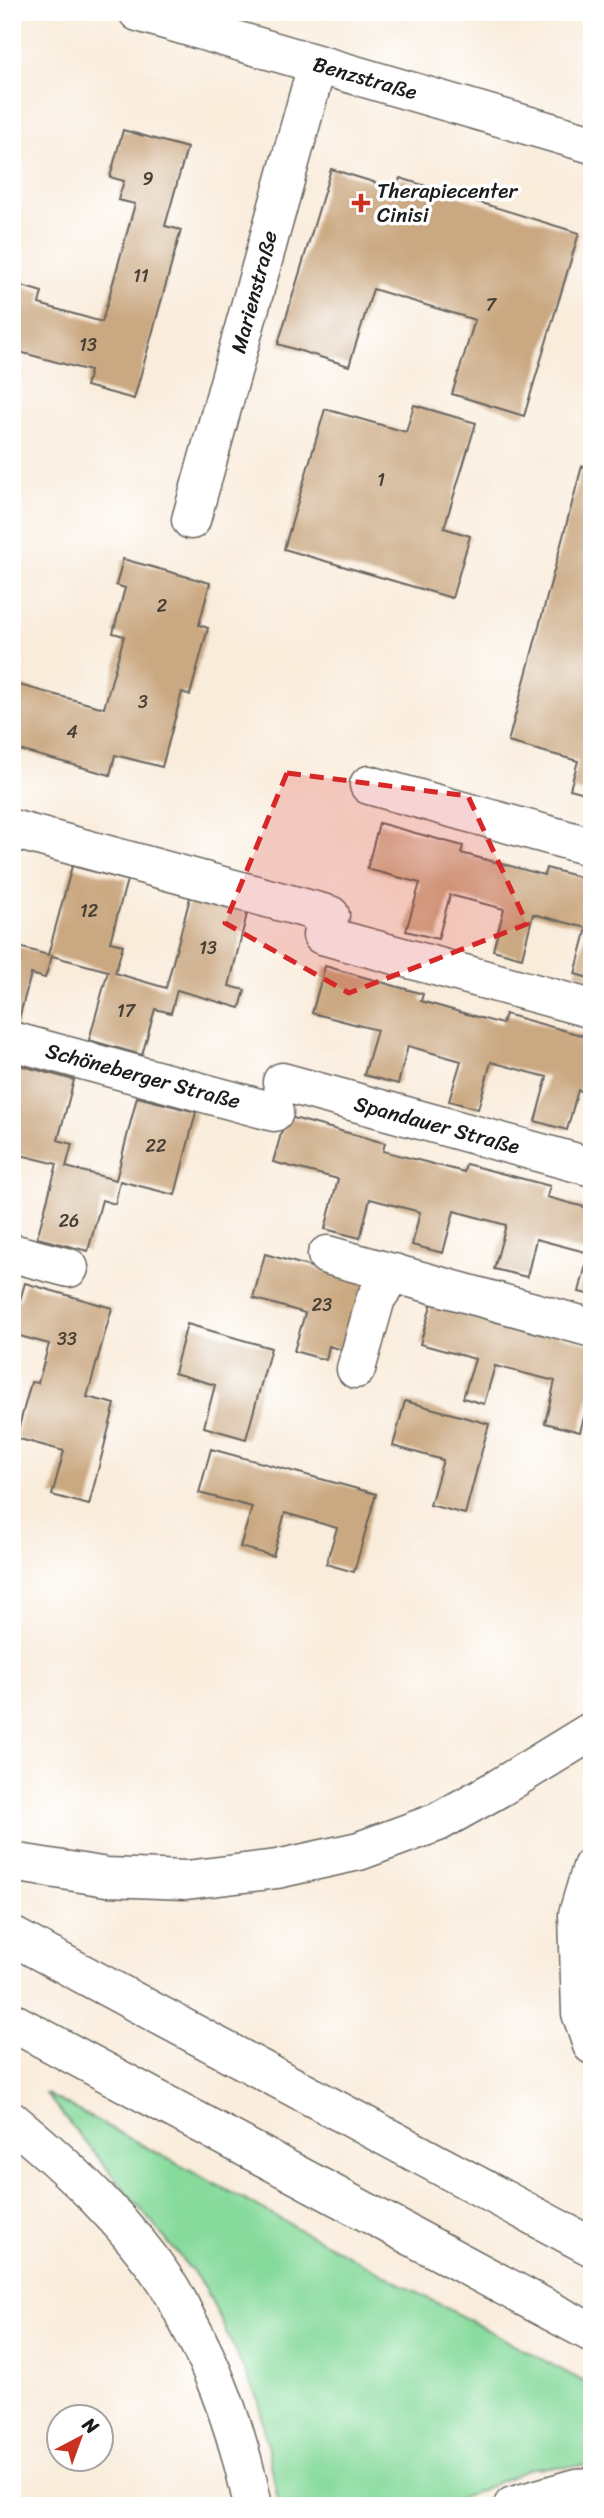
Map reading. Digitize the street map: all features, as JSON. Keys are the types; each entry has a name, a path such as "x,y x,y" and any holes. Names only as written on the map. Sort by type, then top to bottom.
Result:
{"main road":[{"name":"Benzstraße","path":"138,12 592,144"},
{"name":"Marienstraße","path":"191,520 317,65"},
{"path":"369,785 592,847"},
{"path":"12,828 592,1009"},
{"name":"Schöneberger Straße","path":"12,1041 278,1097"},
{"name":"Spandauer Straße","path":"278,1097 592,1167"},
{"path":"12,1253 69,1268"},
{"path":"327,1255 592,1328"},
{"path":"356,1369 376,1298 394,1273"},
{"path":"12,1861 107,1877 186,1880 277,1869 359,1851 438,1822 592,1731"},
{"path":"592,1867 578,1914 581,2013 592,2045"},
{"path":"12,1936 592,2247"},
{"path":"12,2022 592,2333"},
{"path":"12,2121 68,2168 127,2231 168,2283 210,2362 244,2458 253,2506"},
{"path":"513,2506 576,2488 592,2487"}],"highlighted area":[{"path":"287,773 468,796 527,924 349,993 225,923"}],"green space":[{"path":"45,2093 592,2386 592,2465 531,2468 443,2506 279,2506 259,2402 205,2287"}],"building":[{"path":"123,130 187,148 165,226 181,230 134,399 86,386 90,371 12,350 12,283 42,292 39,304 102,322 135,204 118,200 124,181 110,177"},
{"path":"331,169 396,189 400,178 579,233 524,416 452,394 475,320 373,289 349,366 278,344"},
{"path":"414,405 476,423 444,528 470,536 452,598 284,549 325,409 406,432"},
{"path":"582,466 592,469 592,795 570,789 578,761 508,742"},
{"path":"123,559 210,583 199,625 208,628 190,695 182,692 162,767 115,755 110,775 12,748 12,683 104,708 124,636 113,633 125,588 116,585"},
{"path":"379,823 463,846 461,853 544,875 546,868 592,880 592,979 575,974 587,928 533,914 522,958 493,950 504,909 450,895 438,939 406,931 420,883 367,869"},
{"path":"72,866 127,880 110,942 123,945 115,973 166,988 191,894 248,910 229,986 245,990 240,1008 177,990 171,1013 155,1009 142,1055 89,1040 108,971 52,956 45,978 31,974 17,1026 12,1025 12,945 48,955"},
{"path":"325,966 423,994 421,1001 502,1024 505,1014 592,1038 592,1094 578,1090 567,1130 535,1121 547,1077 491,1062 478,1109 449,1101 461,1061 408,1046 398,1084 364,1075 377,1030 312,1013"},
{"path":"19,1065 74,1080 58,1140 72,1144 66,1167 116,1180 137,1097 196,1112 175,1195 120,1181 115,1204 102,1200 88,1251 37,1238 57,1164 12,1153 12,1090"},
{"path":"286,1116 385,1143 383,1151 464,1172 466,1164 550,1186 547,1197 592,1209 592,1295 579,1292 589,1253 536,1239 527,1277 494,1269 506,1225 454,1211 443,1253 412,1245 420,1212 370,1199 360,1238 325,1229 338,1179 273,1162"},
{"path":"265,1254 371,1284 352,1353 329,1346 326,1360 294,1351 305,1313 253,1298"},
{"path":"25,1283 112,1308 87,1397 115,1404 89,1505 52,1495 64,1451 16,1438 31,1382 38,1383 49,1344 12,1334 12,1298 20,1300"},
{"path":"432,1302 592,1344 592,1387 580,1432 545,1423 555,1381 495,1366 484,1404 463,1398 475,1359 420,1344"},
{"path":"187,1324 271,1348 246,1439 204,1427 215,1385 174,1373"},
{"path":"405,1401 489,1424 465,1514 430,1505 443,1460 393,1446"},
{"path":"211,1449 376,1494 354,1572 326,1564 337,1528 285,1513 273,1556 240,1547 252,1507 199,1493"}],"place":[{"name":"Therapiecenter Cinisi","path":"361,203"}]}
